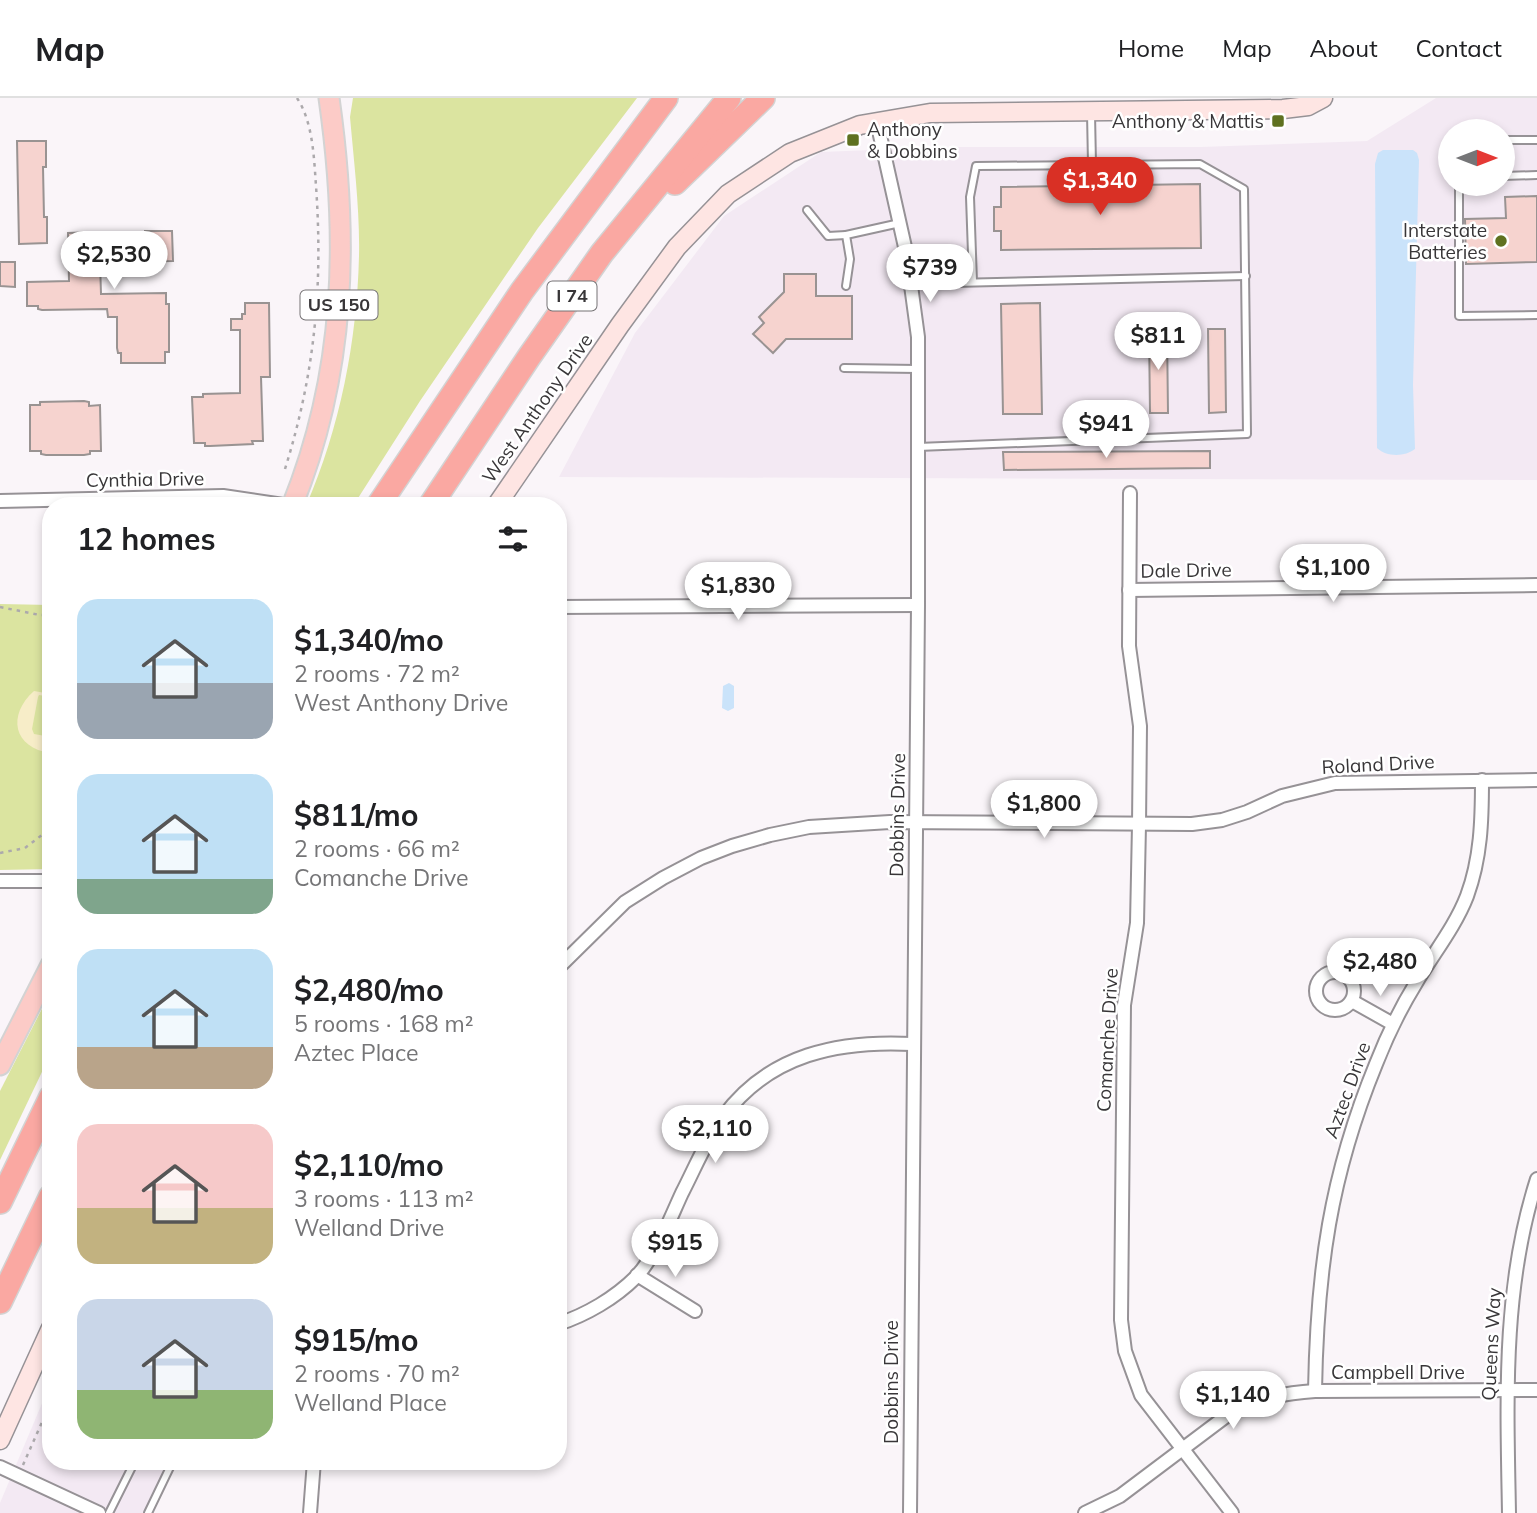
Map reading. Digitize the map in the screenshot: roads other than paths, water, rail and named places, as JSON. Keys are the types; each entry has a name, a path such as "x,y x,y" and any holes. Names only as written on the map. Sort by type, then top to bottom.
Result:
{"highway":[{"name":"I 74","path":"384,497 522,291 666,98"},
{"name":"I 74","path":"436,497 602,253 729,98"},
{"path":"602,253 763,98"},
{"path":"0,1202 42,1116"},
{"path":"0,1303 42,1215"}],"main road":[{"name":"US 150","path":"295,497 319,428 335,349 339,310 339,188 329,98"},
{"path":"0,1065 42,983"}],"street":[{"name":"West Anthony Drive","path":"502,497 677,247 728,194 790,153 842,131 930,113 1283,109 1308,106 1323,98"},
{"name":"Dobbins Drive","path":"877,122 900,223 918,337 917,822 910,1513"},
{"name":"Comanche Drive","path":"1130,494 1129,646 1140,726 1139,825 1137,923 1124,1005 1121,1320 1125,1351 1141,1395 1232,1513"},
{"name":"Cynthia Drive","path":"178,497 230,497"},
{"name":"Cynthia Drive","path":"0,501 42,500"},
{"name":"Dale Drive","path":"1129,590 1537,585"},
{"path":"567,607 918,605"},
{"name":"Aztec Drive","path":"1315,1391 1318,1300 1329,1218 1354,1122 1393,1024 1456,919 1466,896 1480,842 1482,780"},
{"name":"Roland Drive","path":"567,949 625,902 701,858 732,846 809,827 917,822 1192,824 1222,820 1282,796 1335,783 1537,780"},
{"path":"0,881 42,881"},
{"path":"1352,1001 1393,1024"},
{"path":"567,1320 608,1300 637,1275 662,1235 721,1120 749,1089 770,1073 814,1052 869,1043 914,1044"},
{"name":"Queens Way","path":"1508,1513 1507,1390 1512,1288 1521,1238 1537,1179"},
{"path":"637,1275 695,1311"},
{"path":"0,1440 42,1348"},
{"name":"Campbell Drive","path":"1085,1513 1119,1496 1213,1424 1254,1401 1282,1394 1315,1391 1537,1390"},
{"path":"0,1466 99,1513"},
{"path":"310,1513 313,1470"}],"lane":[{"path":"1091,111 1092,164"},
{"path":"1516,140 1537,140"},
{"path":"918,447 1247,434 1244,189 1200,164 976,166 970,197 973,282"},
{"path":"1516,176 1537,175"},
{"path":"1460,196 1458,316 1537,315"},
{"path":"807,211 828,236 846,235 900,223"},
{"path":"846,235 850,259 846,286"},
{"path":"911,284 1246,276"},
{"path":"845,368 918,369"},
{"path":"109,1513 130,1470"},
{"path":"148,1513 169,1470"}],"water":[{"path":"1383,150 1413,150 1419,160 1413,385 1415,449 1396,455 1377,448 1375,164 1378,153"},
{"path":"729,683 734,686 734,708 728,711 722,708 723,686"}],"place":[{"name":"Anthony & Mattis","path":"1278,121"},
{"name":"Anthony & Dobbins","path":"853,140"},
{"name":"Interstate Batteries","path":"1501,241"}]}
